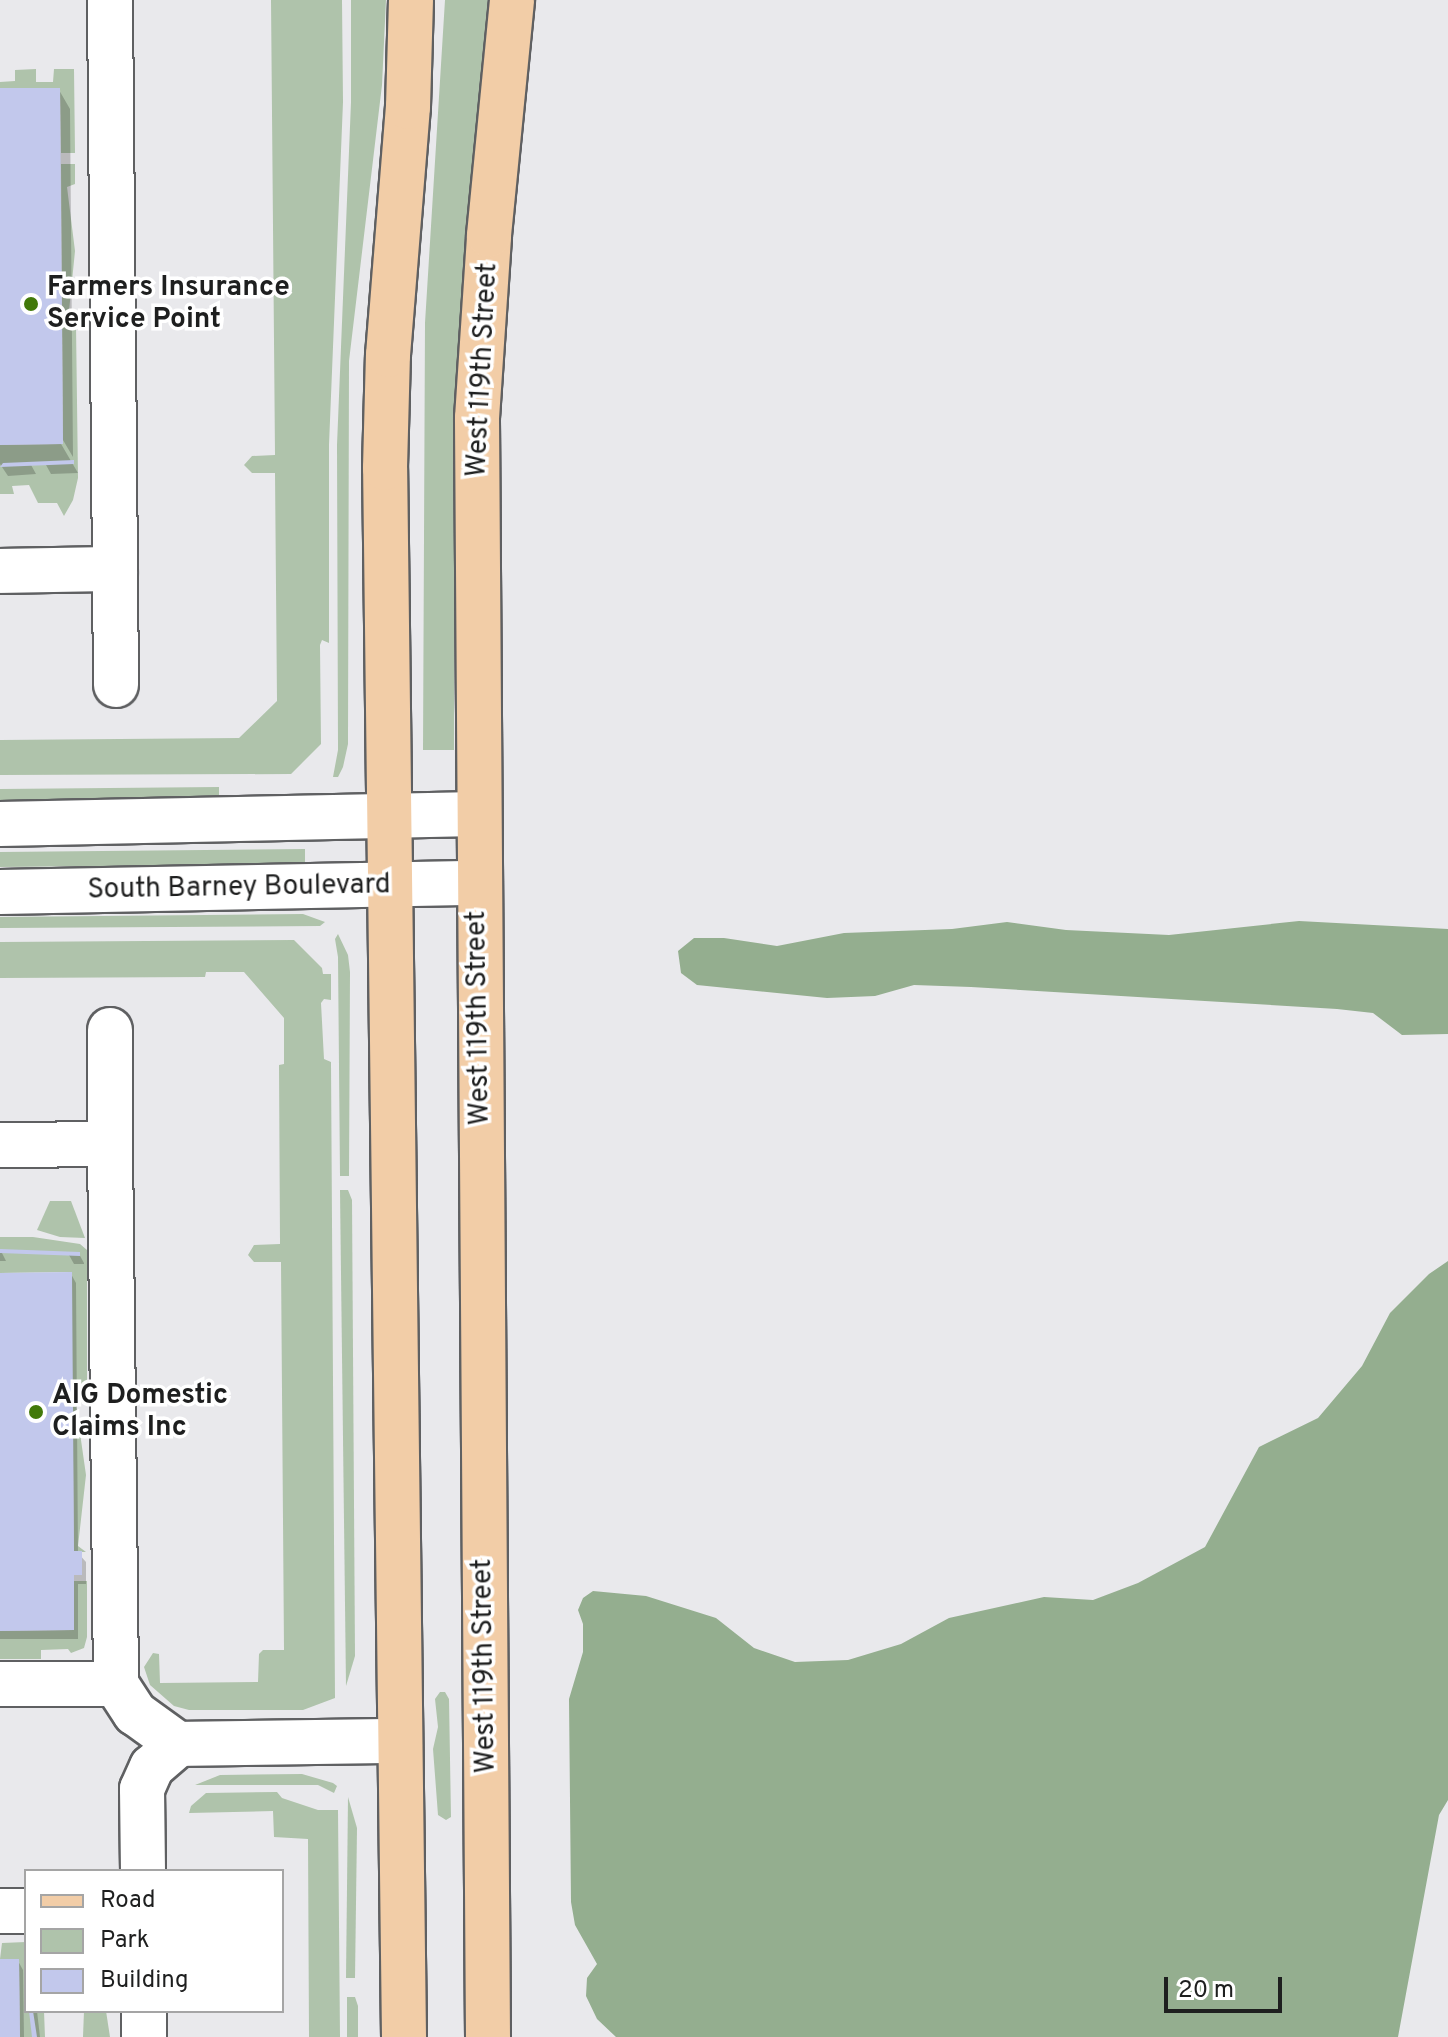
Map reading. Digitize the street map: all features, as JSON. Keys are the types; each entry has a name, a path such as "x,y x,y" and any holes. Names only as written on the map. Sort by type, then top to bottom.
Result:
{"main road":[{"path":"404,2037 385,468 388,355 408,107 411,0"},
{"name":"West 119th Street","path":"488,2037 477,814 477,418 489,235 512,0"}],"street":[{"path":"110,0 116,685"},
{"path":"0,571 115,569"},
{"path":"0,824 477,814"},
{"name":"South Barney Boulevard","path":"0,892 478,883"},
{"path":"110,1030 116,1684 135,1713 178,1744 400,1741"},
{"path":"0,1145 110,1144"},
{"path":"0,1684 116,1684"},
{"path":"143,1869 142,1789 152,1767 178,1744"},
{"path":"0,1911 24,1911"},
{"path":"144,2013 144,2037"}],"green space":[{"path":"271,0 342,0 343,102 329,445 329,643 322,640 320,645 321,744 291,774 0,775 0,740 239,738 277,701 275,473 252,473 244,465 252,456 275,455"},
{"path":"351,0 386,0 382,85 349,361 348,744 343,767 338,777 333,777 338,750 337,445 351,102"},
{"path":"445,0 490,0 455,394 454,750 423,750 425,323"},
{"path":"36,69 36,82 53,82 54,69 74,69 75,153 61,153 60,88 0,88 0,82 15,81 15,70"},
{"path":"61,164 75,164 75,184 67,187 75,251 68,321 76,325 78,478 73,500 64,516 57,503 38,503 29,485 12,486 14,494 0,494 0,445 63,444"},
{"path":"219,787 219,800 0,802 0,789"},
{"path":"305,849 305,864 0,867 0,852"},
{"path":"303,914 325,922 320,926 0,928 0,917"},
{"path":"1299,921 1448,929 1448,1034 1402,1035 1373,1013 1337,1009 971,987 914,985 875,996 827,998 697,985 681,973 678,951 694,938 724,938 777,946 844,933 952,929 1007,922 1066,930 1169,935"},
{"path":"338,934 348,955 350,972 349,1176 340,1176 338,957 335,939"},
{"path":"294,940 322,968 323,974 331,974 331,1000 324,999 321,1003 324,1059 331,1062 335,1698 303,1710 189,1710 174,1706 150,1685 144,1667 153,1653 159,1654 160,1683 258,1682 259,1654 263,1650 284,1650 281,1262 254,1262 248,1255 254,1245 280,1244 279,1065 284,1064 284,1018 244,972 206,972 205,977 0,978 0,942"},
{"path":"340,1190 348,1190 352,1200 355,1656 346,1686"},
{"path":"50,1201 71,1201 85,1238 60,1237 37,1230"},
{"path":"0,1237 33,1237 80,1244 87,1250 87,1401 76,1405 86,1475 78,1546 86,1552 74,1552 71,1272 0,1273"},
{"path":"1448,1261 1448,1800 1439,1815 1398,2037 616,2037 597,2019 586,1996 587,1978 597,1964 575,1925 571,1902 569,1699 583,1652 583,1624 578,1610 583,1598 593,1591 646,1596 716,1618 754,1648 795,1662 848,1660 901,1644 949,1618 1044,1597 1093,1600 1138,1583 1205,1547 1259,1447 1318,1418 1362,1366 1390,1313 1429,1274"},
{"path":"74,1581 87,1581 87,1637 84,1648 71,1653 68,1649 41,1650 41,1659 0,1659 0,1631 74,1630"},
{"path":"440,1692 445,1692 449,1699 451,1817 446,1820 438,1815 433,1749 438,1727 435,1699"},
{"path":"302,1774 333,1783 337,1786 334,1793 318,1785 195,1785 220,1775"},
{"path":"277,1792 282,1798 318,1810 338,1810 340,2037 309,2037 308,1839 274,1837 273,1811 189,1813 191,1806 206,1793"},
{"path":"348,1797 357,1828 355,1978 346,1978"},
{"path":"24,1942 24,2013 44,2013 45,2037 20,2037 19,1960 0,1959 2,1943"},
{"path":"347,1997 355,1997 358,2006 358,2037 347,2037"},
{"path":"84,2013 106,2013 110,2037 83,2037"}],"building":[{"name":"Farmers Insurance Service Point","path":"0,88 60,88 63,444 0,445"},
{"path":"74,460 74,464 0,467 3,463"},
{"path":"0,1249 80,1252 80,1256 0,1253"},
{"name":"AIG Domestic Claims Inc","path":"72,1272 74,1551 82,1551 82,1575 74,1575 74,1630 0,1631 0,1273"},
{"path":"0,1959 19,1959 20,2037 0,2037"},
{"path":"29,2013 33,2013 37,2037 32,2037"}],"place":[{"name":"Farmers Insurance Service Point","path":"31,304"},
{"name":"AIG Domestic Claims Inc","path":"36,1412"}]}
